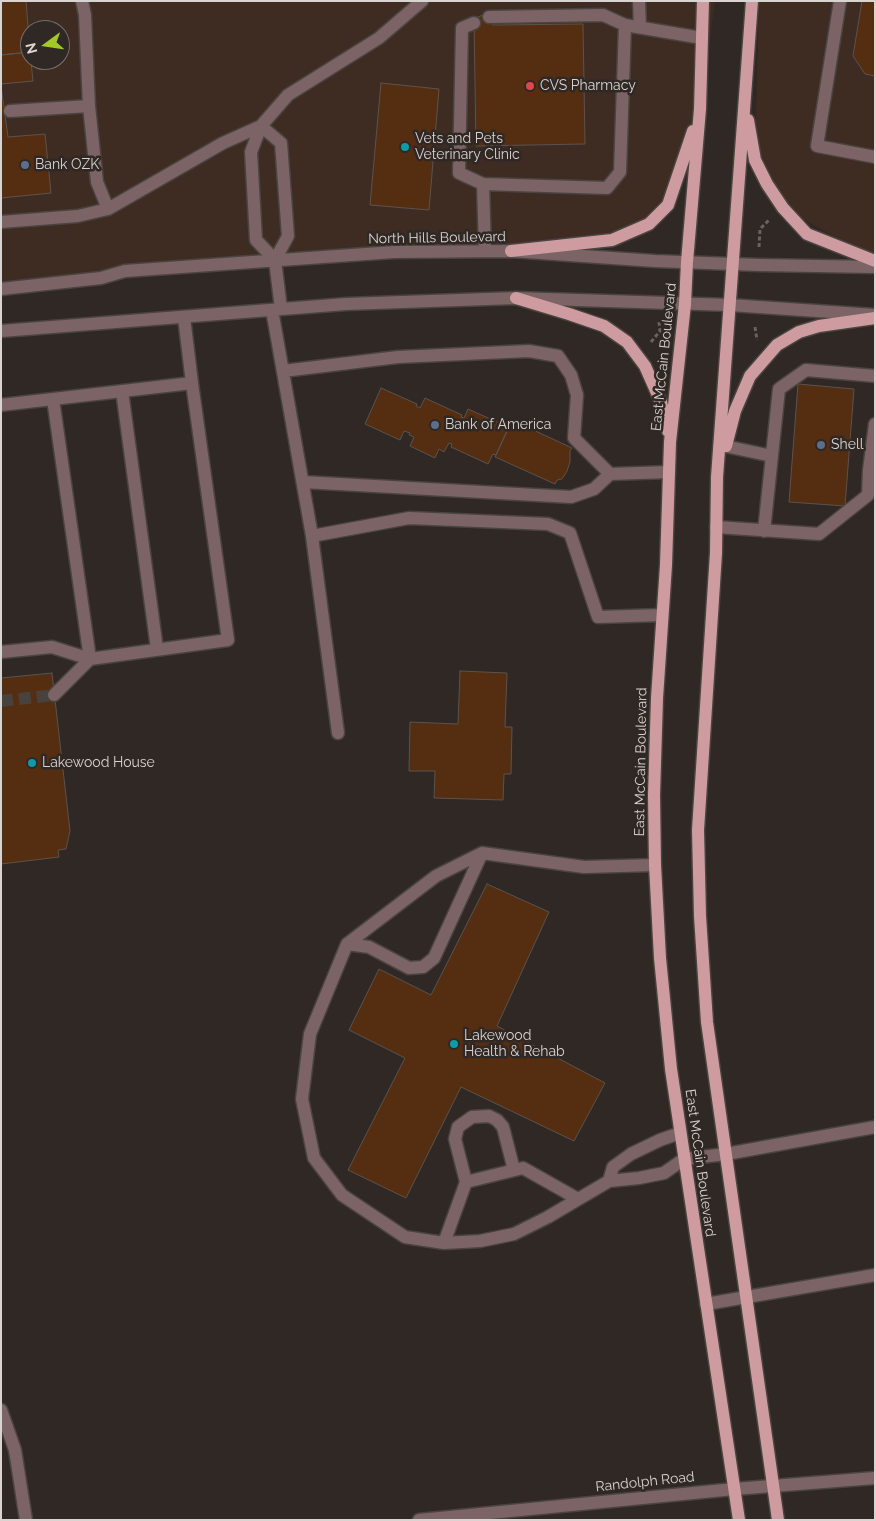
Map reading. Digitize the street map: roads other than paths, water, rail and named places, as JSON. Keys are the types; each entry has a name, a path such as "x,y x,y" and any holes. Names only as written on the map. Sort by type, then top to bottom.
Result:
{"main road":[{"name":"East McCain Boulevard","path":"703,1 700,109 687,262 686,304 670,442 657,698 654,795 655,865 660,968 671,1069 738,1520"},
{"path":"722,446 752,1"},
{"path":"744,101 755,160 767,184 783,208 807,234 875,261"},
{"path":"511,251 612,240 649,224 668,205 700,109"},
{"path":"516,298 604,326 627,342 645,366 661,402 670,442"},
{"path":"722,446 750,376 777,345 799,332 819,326 875,316"},
{"name":"East McCain Boulevard","path":"722,446 717,477 716,553 698,830 700,916 708,1022 778,1520"}],"street":[{"path":"82,1 85,15 90,106 97,182 108,209"},
{"path":"275,260 256,240 251,152 260,126 288,95 379,38 422,1"},
{"path":"639,1 640,27"},
{"path":"840,1 817,146 875,157"},
{"path":"489,17 603,15 625,25 702,38"},
{"path":"474,24 462,28 459,173 483,184 607,188 620,172 625,25"},
{"path":"10,111 90,106"},
{"path":"1,222 78,216 108,209 223,143 260,126"},
{"path":"260,126 281,143 288,236 275,260 276,309 283,371 312,536 338,733"},
{"path":"483,184 485,251"},
{"name":"North Hills Boulevard","path":"1,289 101,278 125,271 394,252 511,251 655,261 875,267"},
{"path":"1,331 346,304 516,298 730,306 875,316"},
{"path":"1,652 52,647 90,659 228,640 184,317"},
{"path":"283,371 398,357 529,351 558,356 571,375 577,395 574,438 610,474"},
{"path":"764,531 779,389 806,370 875,376"},
{"path":"1,405 192,383"},
{"path":"122,392 157,649"},
{"path":"53,399 90,659"},
{"path":"716,528 819,534 868,495 875,424"},
{"path":"722,446 772,456"},
{"path":"302,482 571,497 594,489 610,474 669,472"},
{"path":"312,536 409,518 548,524 570,534 598,617 662,615"},
{"path":"54,695 90,659"},
{"path":"655,865 584,867 482,853 436,876 347,944 310,1034 302,1099 314,1158 342,1195 405,1237 444,1243 480,1241 514,1234 548,1217 609,1181 664,1173 684,1159 726,1154 875,1127"},
{"path":"347,944 369,947 409,968 423,967 434,958 482,853"},
{"path":"444,1243 466,1182 455,1139 458,1127 472,1117 489,1116 497,1120 502,1127 514,1170"},
{"path":"609,1181 613,1167 631,1154 680,1133"},
{"path":"466,1182 523,1168 578,1199"},
{"path":"706,1304 875,1275"},
{"path":"1,1410 15,1450 26,1520"},
{"name":"Randolph Road","path":"419,1520 734,1489 875,1478"}],"tunnel":[{"path":"1,701 54,695"}],"place":[{"name":"CVS Pharmacy","path":"530,86"},
{"name":"Vets and Pets Veterinary Clinic","path":"405,147"},
{"name":"Bank OZK","path":"25,165"},
{"name":"Bank of America","path":"435,425"},
{"name":"Shell","path":"821,445"},
{"name":"Lakewood House","path":"32,763"},
{"name":"Lakewood Health & Rehab","path":"454,1044"}]}
